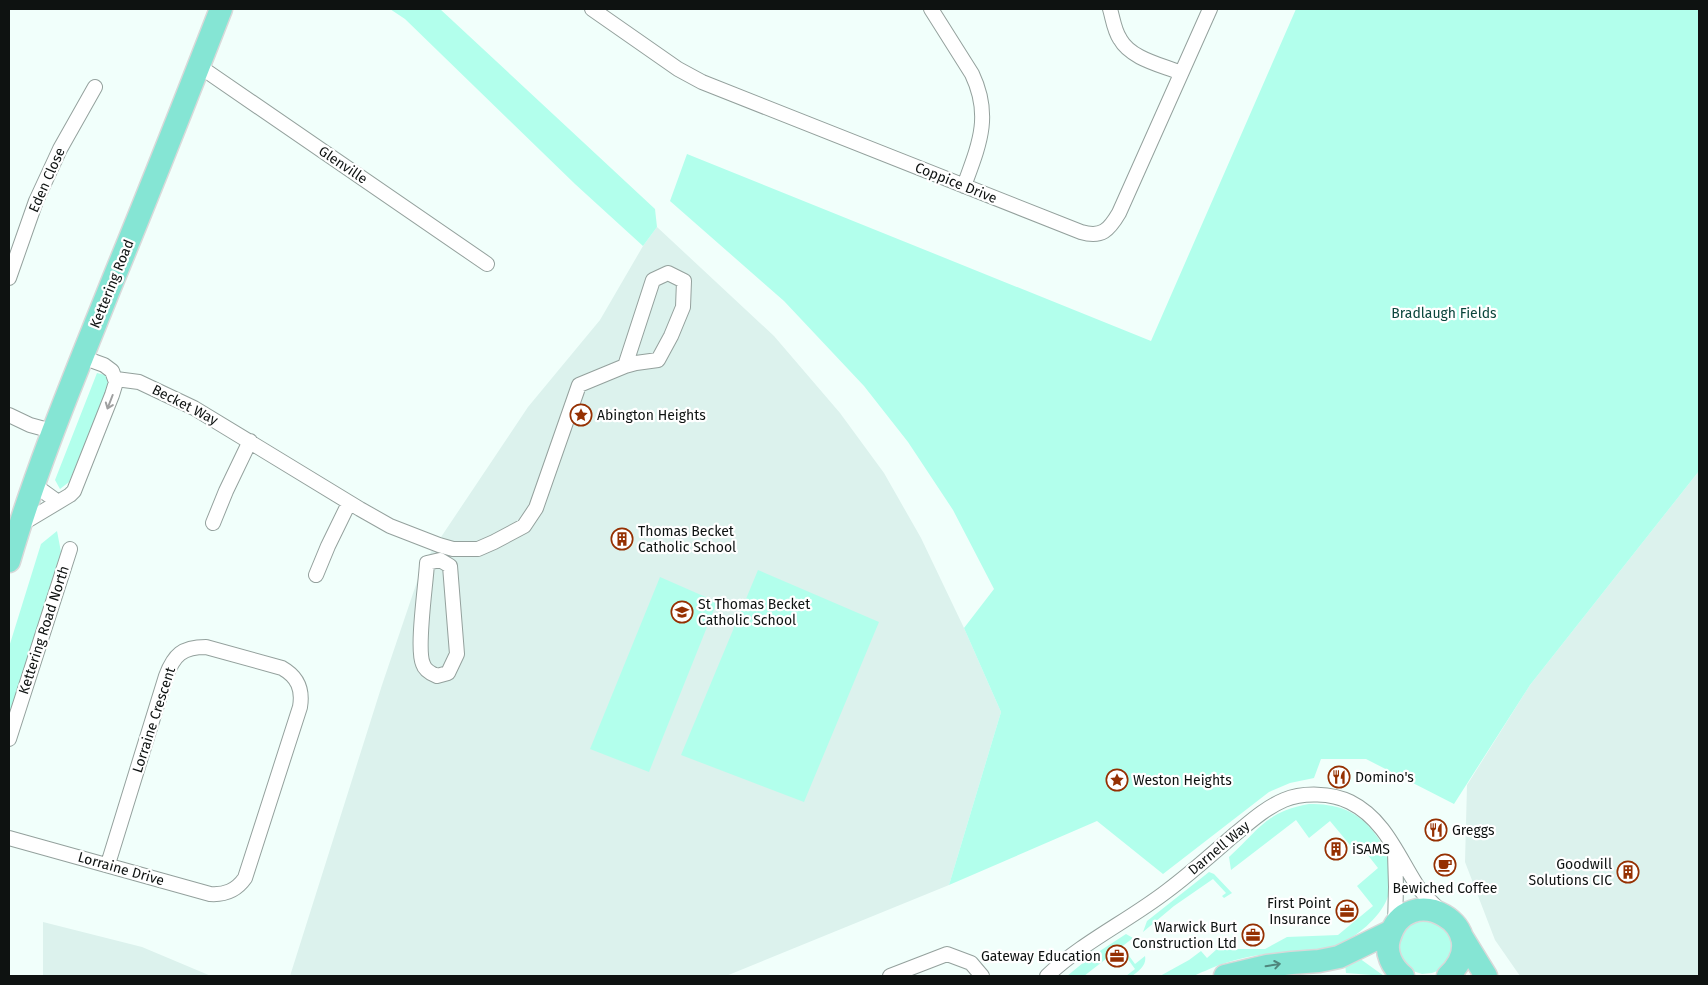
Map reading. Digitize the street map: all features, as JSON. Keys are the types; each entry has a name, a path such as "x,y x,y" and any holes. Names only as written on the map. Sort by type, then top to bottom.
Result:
{"main road":[{"name":"Kettering Road","path":"9,561 52,431 221,9"},
{"path":"1225,976 1268,966 1339,957 1393,928 1409,913 1421,910 1434,910 1452,920 1486,976"},
{"path":"1393,928 1388,942 1388,953 1392,963 1403,976"},
{"path":"1448,976 1460,960 1463,949 1462,937"}],"street":[{"name":"Coppice Drive","path":"592,9 678,69 696,79 1081,232 1095,235 1110,226 1118,213 1210,9"},
{"path":"931,9 972,74 982,104 982,136 964,186"},
{"path":"1110,9 1116,32 1125,46 1138,55 1181,74"},
{"name":"Glenville","path":"198,66 487,264"},
{"name":"Eden Close","path":"9,278 36,201 60,149 95,88"},
{"name":"Becket Way","path":"116,378 133,380 159,390 194,408 349,503 440,553 454,549 478,549 524,526 536,508 579,385 625,366 658,360 671,336 682,306 684,281 668,273 653,280 625,366"},
{"path":"20,525 70,495 76,487 112,395 116,378 112,371 82,357"},
{"path":"9,415 30,425 52,431"},
{"path":"213,523 250,441"},
{"path":"33,484 58,502"},
{"path":"316,575 349,503"},
{"name":"Kettering Road North","path":"9,739 70,549"},
{"path":"440,553 450,566 457,654 448,673 437,676 429,672 423,665 420,650 427,563 440,553"},
{"name":"Lorraine Crescent","path":"108,864 171,663 178,655 187,650 195,647 206,648 282,668 298,680 301,689 300,708 245,878 234,890"},
{"name":"Darnell Way","path":"1047,976 1086,944 1169,890 1274,805 1286,799 1300,796 1320,795 1350,802 1375,820 1389,838 1417,886 1444,914"},
{"name":"Lorraine Drive","path":"9,838 108,864 210,894 222,894 234,890"},
{"name":"Darnell Way","path":"1393,928 1396,887 1394,849"},
{"path":"890,976 947,954 971,963 982,976"}],"shaded area":[{"name":"St Thomas Becket Catholic School","path":"657,227 774,336 840,413 884,473 921,538 964,628 1001,712 949,885 726,976 290,976 382,685 423,564 528,407 600,320 643,246"},
{"path":"1699,471 1699,976 1520,976 1495,940 1465,862 1467,785 1530,685"},
{"path":"43,922 142,947 211,976 43,976"}],"green space":[{"path":"390,9 440,9 655,209 657,227 643,246 575,184 405,19"},
{"name":"Bradlaugh Fields","path":"1296,9 1699,9 1699,471 1530,685 1454,804 1366,759 1321,759 1314,778 1290,783 1269,792 1163,874 1097,821 949,885 1001,712 964,628 994,589 953,510 908,442 864,386 784,301 670,201 687,154 1151,341"},
{"path":"97,373 113,377 69,482 60,489 55,480"},
{"path":"57,531 61,552 9,722 9,647 41,544"},
{"path":"758,570 879,622 804,802 681,755"},
{"path":"660,577 717,602 649,772 590,749"},
{"path":"1309,804 1337,807 1357,816 1376,835 1383,847 1391,873 1391,886 1387,899 1373,920 1353,937 1333,949 1252,956 1228,962 1190,977 1160,976 1201,951 1207,958 1217,949 1265,949 1287,937 1338,935 1373,906 1357,886 1378,868 1356,840 1350,845 1330,821 1309,838 1296,820 1231,870 1229,857 1264,823 1282,812"},
{"path":"1209,872 1214,874 1232,893 1224,898 1222,896 1226,893 1213,879 1174,906 1143,932 1147,921"},
{"path":"1417,919 1435,920 1452,939 1451,956 1440,970 1432,973 1422,974 1413,971 1405,966 1400,958 1398,939 1402,931"},
{"path":"1126,934 1133,938 1084,976 1067,976 1089,958"},
{"path":"1124,949 1135,964 1145,956 1144,965 1132,976 1126,976 1135,969 1122,951"},
{"path":"1359,958 1384,976 1346,973 1345,964"}],"place":[{"name":"Abington Heights","path":"581,415"},
{"name":"Thomas Becket Catholic School","path":"622,539"},
{"name":"St Thomas Becket Catholic School","path":"682,612"},
{"name":"Domino's","path":"1339,777"},
{"name":"Weston Heights","path":"1117,780"},
{"name":"Greggs","path":"1436,830"},
{"name":"iSAMS","path":"1336,849"},
{"name":"Bewiched Coffee","path":"1445,865"},
{"name":"Goodwill Solutions CIC","path":"1628,872"},
{"name":"First Point Insurance","path":"1347,911"},
{"name":"Warwick Burt Construction Ltd","path":"1253,935"},
{"name":"Gateway Education","path":"1117,956"}]}
